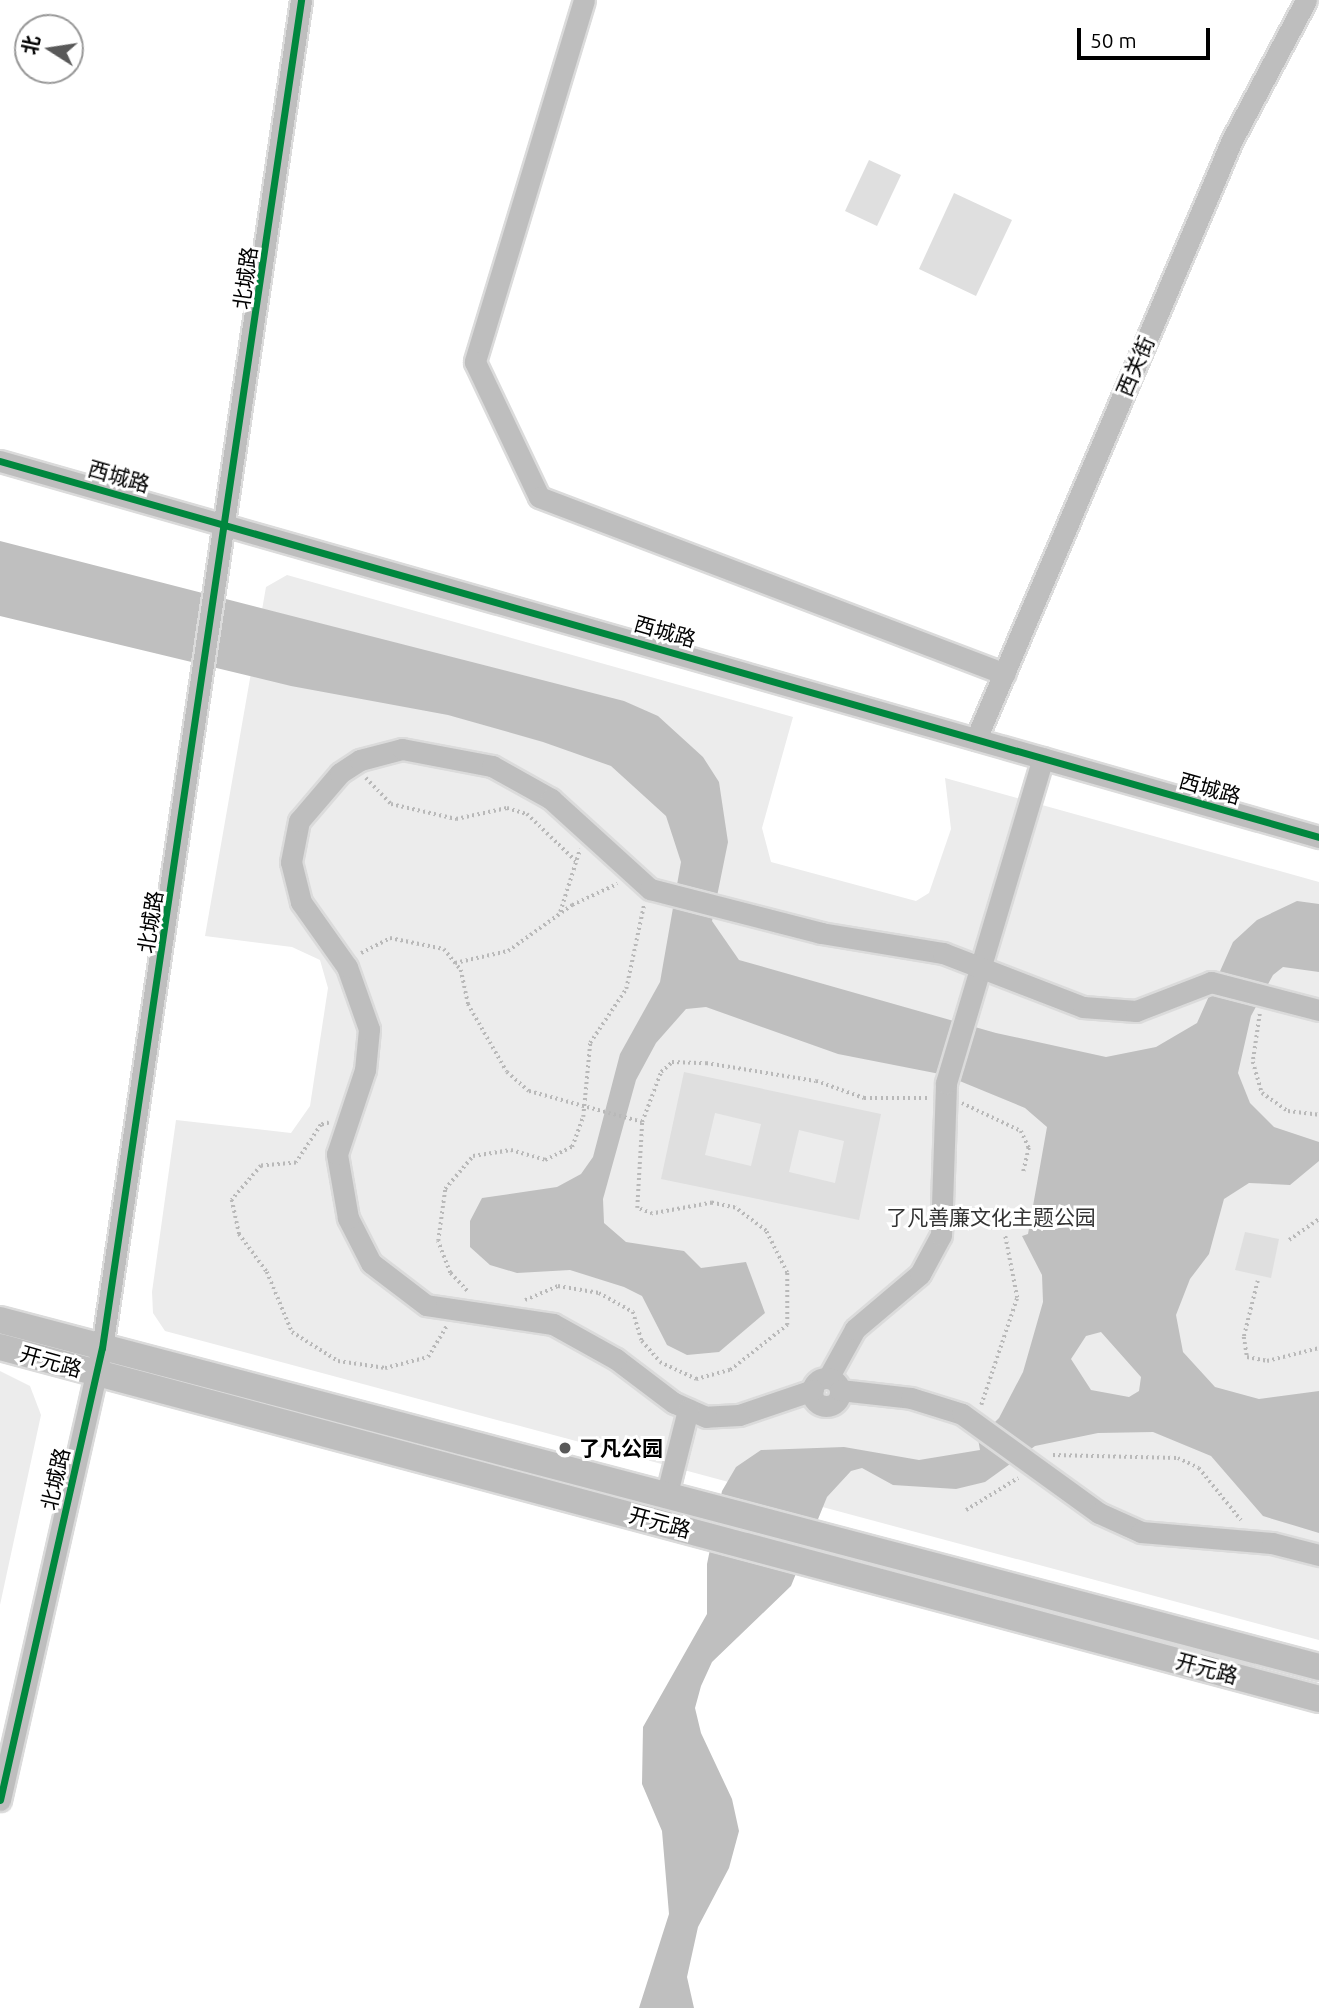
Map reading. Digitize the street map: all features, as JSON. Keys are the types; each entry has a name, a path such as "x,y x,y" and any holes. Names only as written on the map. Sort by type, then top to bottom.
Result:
{"main road":[{"name":"开元路","path":"0,1320 99,1361 697,1532 1319,1699"},
{"name":"开元路","path":"0,1347 99,1361 667,1493 1319,1667"}],"street":[{"name":"北城路","path":"1,1790 5,1760 99,1361 228,524 301,0"},
{"path":"584,0 474,362 539,497 1004,674"},
{"name":"西关街","path":"976,739 1232,140 1306,0"},
{"name":"西城路","path":"0,461 1319,838"},
{"path":"1319,1010 1211,982 1121,1012 1066,1001 980,965 671,897 642,883 583,827 517,775 423,749 360,760 309,803 291,862 301,902 347,967 369,1029 360,1090 343,1121 337,1154 356,1239 387,1279 448,1312 553,1324 617,1359 688,1410 729,1418 827,1386 924,1400 979,1422 1099,1513 1141,1532 1256,1542 1319,1555"},
{"path":"827,1386 855,1329 906,1288 932,1256 945,1209 945,1092 965,1015 1043,758"},
{"path":"667,1493 688,1410"}],"path":[{"path":"360,760 373,791 391,804 456,820 519,811 540,820 577,862"},
{"path":"559,914 577,862 583,827"},
{"path":"455,963 508,951 559,914 642,883 626,989 590,1043 580,1134 558,1159 511,1150 473,1156 445,1189 438,1241 450,1273 475,1296"},
{"path":"347,967 369,945 390,938 444,948 455,963 468,1004 507,1072 529,1091 583,1108 642,1122"},
{"path":"1266,996 1255,1031 1257,1082 1288,1111 1319,1115"},
{"path":"516,1301 558,1286 624,1302 651,1354 696,1379 730,1370 788,1325 787,1273 775,1242 750,1217 721,1203 652,1214 637,1208 642,1122 661,1072 672,1062 816,1080 864,1098 945,1092 1021,1131 1029,1148 1023,1173"},
{"path":"343,1121 321,1125 296,1163 261,1166 232,1200 239,1234 267,1272 292,1332 338,1362 410,1366 439,1345 448,1312"},
{"path":"1289,1240 1319,1219"},
{"path":"979,1422 1013,1321 1017,1298 1005,1236"},
{"path":"1258,1280 1244,1338 1247,1357 1267,1362 1319,1348"},
{"path":"966,1510 1007,1489 1033,1463 1071,1453 1178,1458 1216,1485 1256,1542"}],"green space":[{"name":"了凡善廉文化主题公园","path":"287,575 793,717 762,828 771,862 916,901 929,893 951,829 945,778 1319,882 1319,1640 165,1331 153,1313 152,1292 176,1120 291,1133 310,1106 328,988 320,960 292,947 205,936 266,587"},
{"path":"0,1371 30,1386 41,1415 0,1605"}],"shaded area":[{"path":"0,541 624,701 658,716 703,757 719,782 728,842 712,921 739,960 996,1033 1106,1057 1156,1047 1197,1023 1233,942 1257,920 1297,901 1319,904 1319,972 1283,967 1273,975 1251,1016 1238,1073 1250,1103 1274,1127 1319,1142 1319,1161 1290,1185 1249,1183 1224,1199 1209,1254 1190,1279 1176,1315 1183,1352 1215,1387 1259,1399 1319,1391 1319,1533 1263,1516 1211,1456 1153,1432 1098,1433 1035,1446 985,1482 956,1489 893,1485 862,1468 851,1471 827,1497 791,1586 712,1662 701,1686 695,1708 701,1733 732,1799 739,1831 729,1868 698,1927 687,1977 694,2008 639,2008 669,1914 662,1831 642,1784 643,1727 707,1614 707,1564 722,1491 736,1467 761,1450 844,1447 919,1460 980,1450 978,1439 999,1418 1023,1372 1043,1302 1042,1275 1022,1236 1028,1234 1047,1127 1025,1108 945,1075 838,1054 706,1007 686,1009 656,1043 636,1080 603,1199 604,1223 626,1242 684,1251 701,1268 746,1262 765,1313 719,1352 687,1355 667,1345 642,1296 624,1287 570,1270 517,1273 490,1265 470,1247 470,1221 482,1198 557,1187 581,1174 593,1157 620,1054 660,982 681,862 666,816 611,766 543,742 448,715 291,686 0,616","holes":["1101,1332 1141,1377 1139,1391 1129,1397 1091,1390 1071,1359 1086,1336"]}],"building":[{"path":"869,160 901,175 877,226 845,211"},
{"path":"954,193 1012,220 976,296 919,269"},
{"path":"684,1072 881,1114 859,1220 661,1179","holes":["715,1113 761,1124 751,1166 705,1155","799,1130 844,1141 835,1183 789,1172"]},
{"path":"1245,1232 1279,1239 1271,1278 1235,1270"}],"cycle path":[{"path":"0,1800 102,1348 301,0"},
{"path":"0,461 1319,837"}],"place":[{"name":"了凡公园","path":"565,1448"}]}
